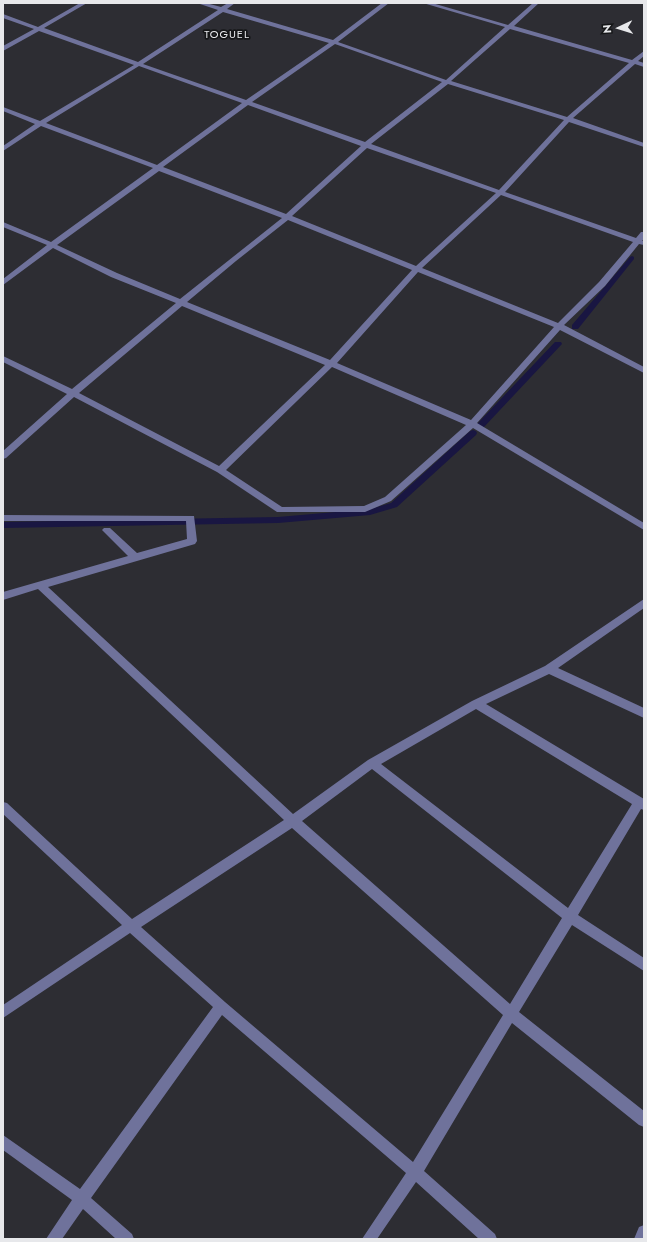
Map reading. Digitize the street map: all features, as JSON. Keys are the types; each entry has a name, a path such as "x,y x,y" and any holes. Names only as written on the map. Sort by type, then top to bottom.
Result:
{"street":[{"path":"3,49 84,3"},
{"path":"200,3 334,42 447,82 568,119 644,146"},
{"path":"3,149 39,124 139,64 232,3"},
{"path":"3,283 52,245 386,3"},
{"path":"426,3 644,64"},
{"path":"3,456 73,393 181,302 287,217 366,145 447,82 536,3"},
{"path":"3,16 641,242"},
{"path":"220,470 331,364 416,270 500,193 568,119 644,53"},
{"path":"3,109 39,124 287,217 416,270 559,326 644,370"},
{"path":"3,224 52,245 114,275 331,364 472,424 644,527"},
{"path":"3,359 73,393 220,470 280,510 365,509 388,499 472,424 559,326 602,284 641,242 644,234"},
{"path":"3,518 191,518 192,529 192,541 3,596"},
{"path":"107,530 136,558"},
{"path":"40,585 293,821 511,1014 644,1120"},
{"path":"3,1012 131,926 293,821 372,763 476,704 548,669 644,603"},
{"path":"548,669 644,713"},
{"path":"369,1239 415,1172 570,917 641,804 476,704"},
{"path":"372,763 570,917 644,965"},
{"path":"3,807 131,926 221,1006 415,1172 490,1239"},
{"path":"53,1239 221,1006"},
{"path":"3,1142 82,1199 127,1239"},
{"path":"640,1239 644,1232"}],"waterway":[{"path":"575,327 632,258"},
{"path":"481,425 558,344"},
{"path":"3,525 278,520 370,512 394,505 473,433"}],"district":[{"name":"TOGUEL","path":"227,35"}]}
